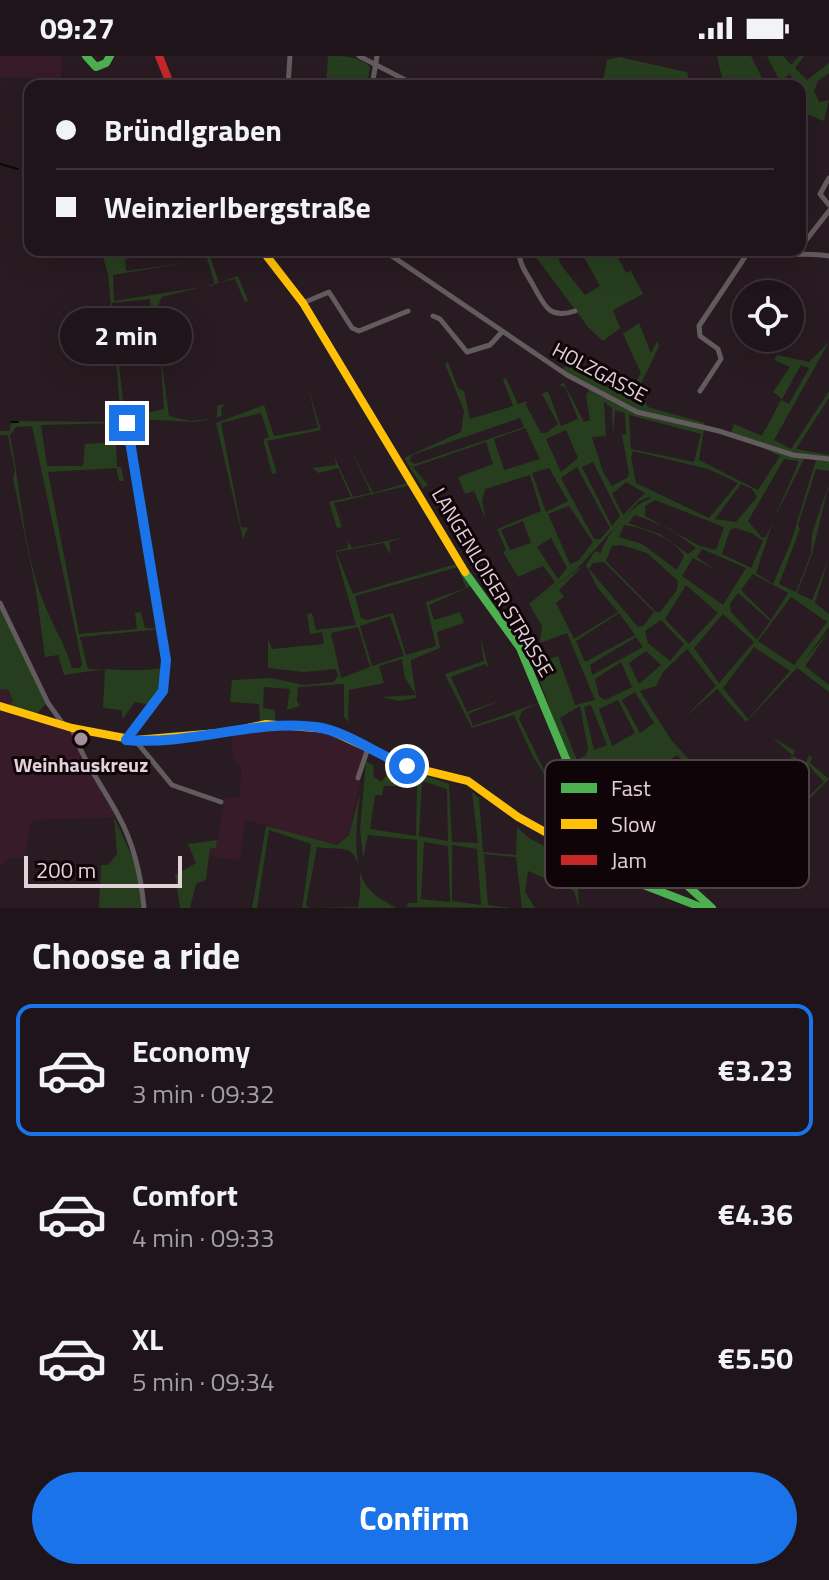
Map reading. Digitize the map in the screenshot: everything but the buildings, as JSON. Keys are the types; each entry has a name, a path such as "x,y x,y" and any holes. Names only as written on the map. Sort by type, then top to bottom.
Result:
{"street":[{"path":"86,56 96,67 106,63 110,56"},
{"path":"159,56 169,80"},
{"path":"288,80 290,56"},
{"path":"359,56 405,80"},
{"path":"373,80 377,56"},
{"path":"829,178 820,194 829,205"},
{"path":"806,241 829,211"},
{"path":"806,251 829,256"},
{"name":"LANGENLOISER STRASSE","path":"267,256 303,303 442,527 466,573 520,648 567,760"},
{"name":"HOLZGASSE","path":"392,256 567,375 637,412 719,431 793,455 829,459"},
{"path":"519,256 519,262 544,308 561,315 575,311"},
{"path":"700,391 721,359 718,349 700,336 699,326 746,256"},
{"path":"303,303 329,292 352,328 359,331 408,311"},
{"path":"433,316 440,319 467,352 490,345 501,333"},
{"path":"127,423 166,660 163,691 130,740"},
{"path":"0,603 48,703 68,726 126,830 138,866 144,908"},
{"path":"0,706 130,740 276,724 327,729 407,766 468,781 545,832"},
{"path":"130,740 172,785 221,802"},
{"path":"358,778 368,748"},
{"path":"651,888 703,908"},
{"name":"LANGENLOISER STRASSE","path":"690,888 712,908"}],"shaded area":[{"path":"0,56 62,56 61,79 0,77"},
{"path":"0,689 9,689 13,702 9,706 37,713 50,725 70,731 116,817 34,820 30,824 25,858 13,857 0,865"},
{"path":"282,728 331,734 361,748 366,754 349,835 331,846 245,819 240,860 210,856 210,848 216,848 224,798 239,797 240,792 241,768 233,759 231,735"}],"green space":[{"path":"328,56 351,57 370,67 368,80 326,80"},
{"path":"717,56 751,56 763,80 723,80"},
{"path":"767,56 783,56 791,65 799,56 804,56 795,68 807,80 829,63 829,73 818,81 814,91 819,102 829,100 824,121 806,114 806,80 793,80 790,74 779,80"},
{"path":"619,57 687,72 689,80 603,80 607,60"},
{"path":"103,256 144,256 125,259 126,271 186,263 113,275 114,301 203,287 162,297 155,313 159,346 152,330 150,299 112,303 125,418 164,409 160,352 169,416 190,421 214,418 193,422 121,418 108,274"},
{"path":"535,256 557,256 585,295 600,286 583,256 617,256 626,273 631,271 643,294 613,310 620,328 603,341 588,327"},
{"path":"210,257 219,283 215,284 207,258"},
{"path":"238,276 248,300 245,302 235,279 219,283"},
{"path":"639,323 651,353 657,341 659,346 638,390 648,407 705,423 699,460 758,490 780,456 749,442 804,459 773,521 756,573 773,584 791,542 816,460 829,461 829,471 816,469 798,525 800,529 779,584 796,592 811,553 812,533 829,484 812,554 797,593 812,600 829,558 815,603 829,614 829,627 804,661 829,631 805,666 829,685 829,692 797,668 746,722 717,689 683,719 716,686 687,649 663,672 656,686 640,691 672,741 689,760 682,760 677,755 670,760 577,760 569,760 540,682 545,679 537,664 558,656 575,705 595,700 567,633 540,643 542,626 529,604 555,582 543,566 518,577 503,552 506,550 497,529 541,511 530,475 485,489 482,501 486,520 474,491 465,494 458,477 493,464 486,442 413,467 428,485 423,488 404,458 461,432 464,411 445,364 448,362 458,388 464,391 470,419 513,406 503,380 506,378 518,404 527,401 526,405 541,433 558,424 542,394 548,391 561,426 578,419 565,387 558,385 564,383 584,422 590,420 586,396 591,385 562,370 567,363 628,397 641,373 623,334","holes":["604,402 612,408 613,436 615,410 625,413 626,434 622,435 629,473 627,478 612,486 603,472 592,437 606,436","629,415 701,434 694,462 631,449","520,418 524,427 415,464 410,461 412,455","525,428 540,459 504,470 494,439","566,430 578,458 561,472 546,439","633,451 708,469 738,483 709,518 636,483 631,458","784,459 798,461 766,537 762,538 748,521","593,462 620,516 612,526 582,467","577,467 610,528 600,539 594,539 561,478","549,468 568,501 546,512 532,473","626,482 645,493 623,515 612,494","741,484 752,489 757,497 736,522 715,519","648,492 650,499 621,521 639,501 649,497","655,500 724,527 716,550 700,546 675,532 696,548 688,554 660,534 628,523 635,515 662,525 645,516 645,506","569,506 593,542 578,561 570,564 548,514","523,521 531,543 510,550 501,530","621,521 601,553 595,551 586,565 597,587 618,612 574,639 556,603 564,597 559,590 584,565 542,596 576,570","624,525 640,528 666,539 684,556 677,570 642,544 619,537","735,528 752,533 763,541 751,568 722,554 730,530","551,538 567,568 558,579 537,547","621,545 647,553 678,581 677,590 660,612 656,612 606,561 612,546","702,549 746,568 723,605 682,576 693,558 714,569 697,557","604,562 654,612 643,626 638,627 589,569 593,563","753,574 788,593 771,620 741,590","686,585 718,613 689,644 665,619","738,593 770,621 757,640 731,612 730,604","791,597 827,622 794,665 758,641","619,613 635,635 585,662 576,641","723,614 754,642 719,683 694,648","661,620 684,644 670,661 648,643 645,631","636,637 643,647 592,675 590,665","754,647 790,671 748,719 723,688","646,651 661,665 639,684 629,663","621,662 632,687 605,700 599,696 595,679","635,692 654,723 640,733 622,700","618,700 635,733 612,746 599,709","591,705 607,745 594,750 584,707","580,706 588,748 586,755 577,760 560,718"]},
{"path":"829,342 774,440 791,449 829,391 829,398 796,449 829,455 829,458 800,456 731,433 734,424 762,436 781,400 789,404 809,368 801,365 782,399 773,392 790,367 774,360 777,355 809,362"},
{"path":"308,387 321,430 267,441 277,473 272,474 263,439 269,437 261,413 221,423 241,527 248,528 243,539 216,423 264,405 274,436 318,428"},
{"path":"225,404 221,409 222,416 217,418 217,406"},
{"path":"11,421 120,422 127,444 116,445 117,467 121,467 124,481 119,481 116,468 48,472 79,634 137,629 135,613 141,612 145,628 162,629 80,637 88,669 103,669 64,675 58,655 45,657 8,435 0,435 0,431 10,431","holes":["120,423 122,442 85,444 83,466 47,466 41,425","32,426 78,643 82,665 79,668 72,668 44,603 26,535 10,435 16,427"]},
{"path":"350,448 373,493 410,482 411,485 334,503 342,527 337,528 329,502 351,497 338,468 319,473 312,468 336,465 334,456 353,497 371,493"},
{"path":"426,507 431,514 426,516 422,508 342,527"},
{"path":"439,528 471,586 429,605 434,620 460,612 464,623 437,632 440,648 411,660 416,695 405,678 402,659 379,666 384,683 349,690 348,722 344,717 344,684 298,687 297,701 300,706 287,710 290,689 264,687 263,708 275,710 275,720 260,721 259,704 230,702 232,680 271,678 304,685 334,682 338,675 336,669 304,672 268,668 268,639 272,649 324,644 322,632 310,634 307,614 312,613 316,630 356,625 335,551 348,548 348,541 352,548 406,537 389,542 391,555 384,543 336,552 353,594 456,564","holes":["458,567 466,588 426,602 436,646 406,655 393,613 367,620 361,618 355,596","390,616 404,656 372,666 360,626","358,627 370,667 341,678 331,633"]},
{"path":"0,607 46,704 37,713 9,705 13,702 9,690 0,689"},
{"path":"480,637 489,669 485,664 451,677 467,712 506,698 468,714 473,726 541,702 522,711 519,719 545,776 514,715 472,728 445,674 484,661"},
{"path":"164,668 161,690 150,705 135,702 123,719 121,710 103,708 105,669"},
{"path":"416,695 416,698 399,701 382,697"},
{"path":"772,737 795,751 793,756"},
{"path":"809,755 812,758 810,763 829,779 809,799 824,782 809,766"},
{"path":"366,761 373,765 374,777 381,782 386,776 408,781 424,775 449,784 452,842 478,843 472,792 479,798 483,852 516,855 517,827 545,846 545,878 528,871 525,892 535,908 522,908 516,857 484,854 488,905 511,908 407,907 408,903 417,903 417,840 368,835 363,858 360,829","holes":["422,781 447,789 448,841 419,836","384,786 417,786 416,836 370,829 375,795 382,795","424,842 448,846 450,902 421,899","452,845 477,849 481,905 452,901"]},
{"path":"360,793 356,844 360,870 370,890 396,908 313,908 358,907 360,892 360,873 355,857 343,849 317,847 306,905 309,908 302,908 311,844 269,830 257,908 252,908 266,826 337,845 349,835"},
{"path":"114,817 137,867 142,908 99,908 101,865 108,865 117,854"},
{"path":"217,840 216,848 210,848 206,880 196,884 190,908 180,908 175,875 196,863 188,844"},
{"path":"567,888 578,888 579,908 574,891"}],"waterway":[{"path":"0,164 18,169"},
{"path":"11,422 18,422"}],"traffic: fast":[{"path":"86,56 96,67 106,63 110,56"},
{"path":"465,572 520,648 567,760"},
{"path":"651,888 703,908"},
{"path":"690,888 712,908"}],"traffic: slow":[{"path":"267,256 303,303 465,572"},
{"path":"0,706 72,728 135,740 229,732 266,724 327,729 407,766 468,781 518,817 545,832"}],"traffic: jam":[{"path":"159,56 169,80"}],"place":[{"name":"Weinhauskreuz","path":"81,739"}],"route":[{"path":"127,423 166,660 163,691 126,740 229,732 266,724 316,727 338,733 407,766"}]}
